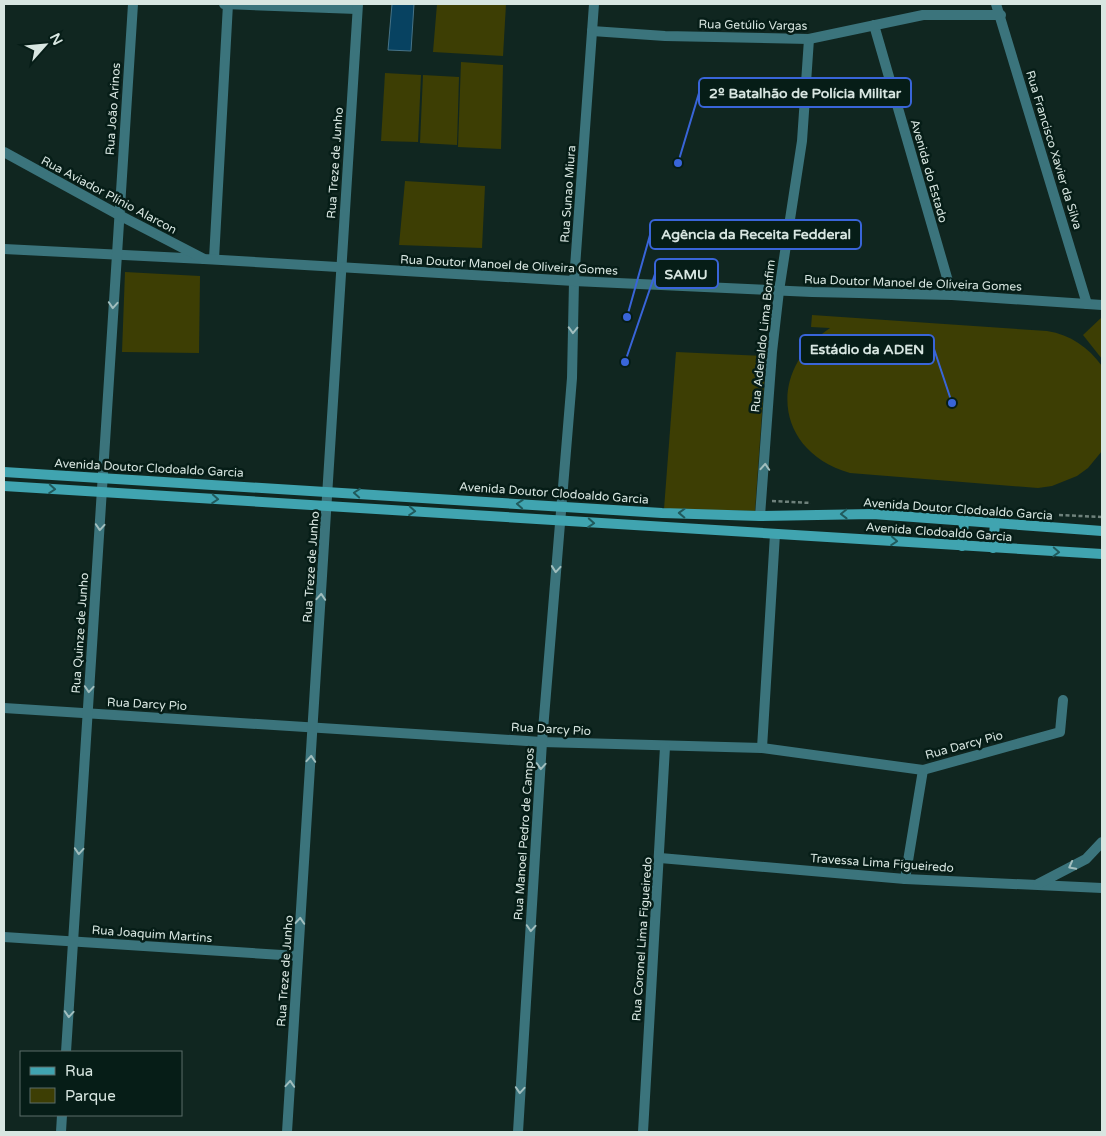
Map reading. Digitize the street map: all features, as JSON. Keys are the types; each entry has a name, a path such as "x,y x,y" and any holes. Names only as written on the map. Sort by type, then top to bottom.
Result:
{"main road":[{"name":"Avenida Doutor Clodoaldo Garcia","path":"4,472 562,507 760,516 873,514 1102,531"},
{"path":"4,486 775,534"},
{"path":"962,546 964,521"},
{"path":"994,548 996,523"},
{"name":"Avenida Clodoaldo Garcia","path":"775,534 1102,554"}],"street":[{"name":"Rua João Arinos","path":"119,215 133,4"},
{"path":"224,4 357,6"},
{"path":"209,259 228,4"},
{"name":"Rua Sunao Miura","path":"562,507 572,378 574,281 594,4"},
{"name":"Rua Francisco Xavier da Silva","path":"996,4 1001,15 1088,304"},
{"name":"Rua Treze de Junho","path":"287,1132 357,6"},
{"name":"Rua Getúlio Vargas","path":"592,31 665,36 809,39 923,15 1001,15"},
{"name":"Avenida do Estado","path":"874,25 952,294"},
{"name":"Rua Aderaldo Lima Bonfim","path":"760,516 778,291 802,141 809,39"},
{"name":"Rua Aviador Plínio Alarcon","path":"4,152 119,215 209,259"},
{"name":"Rua Quinze de Junho","path":"66,1051 119,215"},
{"name":"Rua Doutor Manoel de Oliveira Gomes","path":"4,249 778,291 952,294 1102,305"},
{"name":"Rua Manoel Pedro de Campos","path":"518,1132 542,742 562,507"},
{"path":"762,748 775,534"},
{"name":"Rua Darcy Pio","path":"4,708 542,742 665,747 762,748 924,770 1060,732 1062,700"},
{"name":"Rua Coronel Lima Figueiredo","path":"643,1132 665,747"},
{"path":"904,879 924,770"},
{"path":"1037,884 1086,859 1102,842"},
{"name":"Travessa Lima Figueiredo","path":"660,858 904,879 1102,888"},
{"name":"Rua Joaquim Martins","path":"4,937 298,956"},
{"path":"61,1132 62,1116"}],"green space":[{"path":"437,4 506,4 503,56 433,52"},
{"path":"461,62 503,65 501,149 458,147"},
{"path":"385,73 421,75 418,142 381,141"},
{"path":"423,75 459,77 457,145 420,143"},
{"path":"405,181 485,186 482,248 399,245"},
{"path":"125,272 200,276 199,353 122,352"},
{"path":"812,315 1047,331 1064,335 1085,348 1102,366 1102,451 1088,468 1077,476 1052,486 1038,488 850,473 825,462 806,447 794,429 788,408 789,387 796,365 810,345 830,328 811,327"},
{"path":"1102,317 1102,359 1083,335"},
{"path":"676,352 766,356 755,511 664,509"}],"water":[{"path":"392,4 414,4 411,51 388,50"}],"place":[{"name":"2º Batalhão de Polícia Militar","path":"678,163"},
{"name":"Agência da Receita Fedderal","path":"627,317"},
{"name":"SAMU","path":"625,362"},
{"name":"Estádio da ADEN","path":"952,403"}]}
